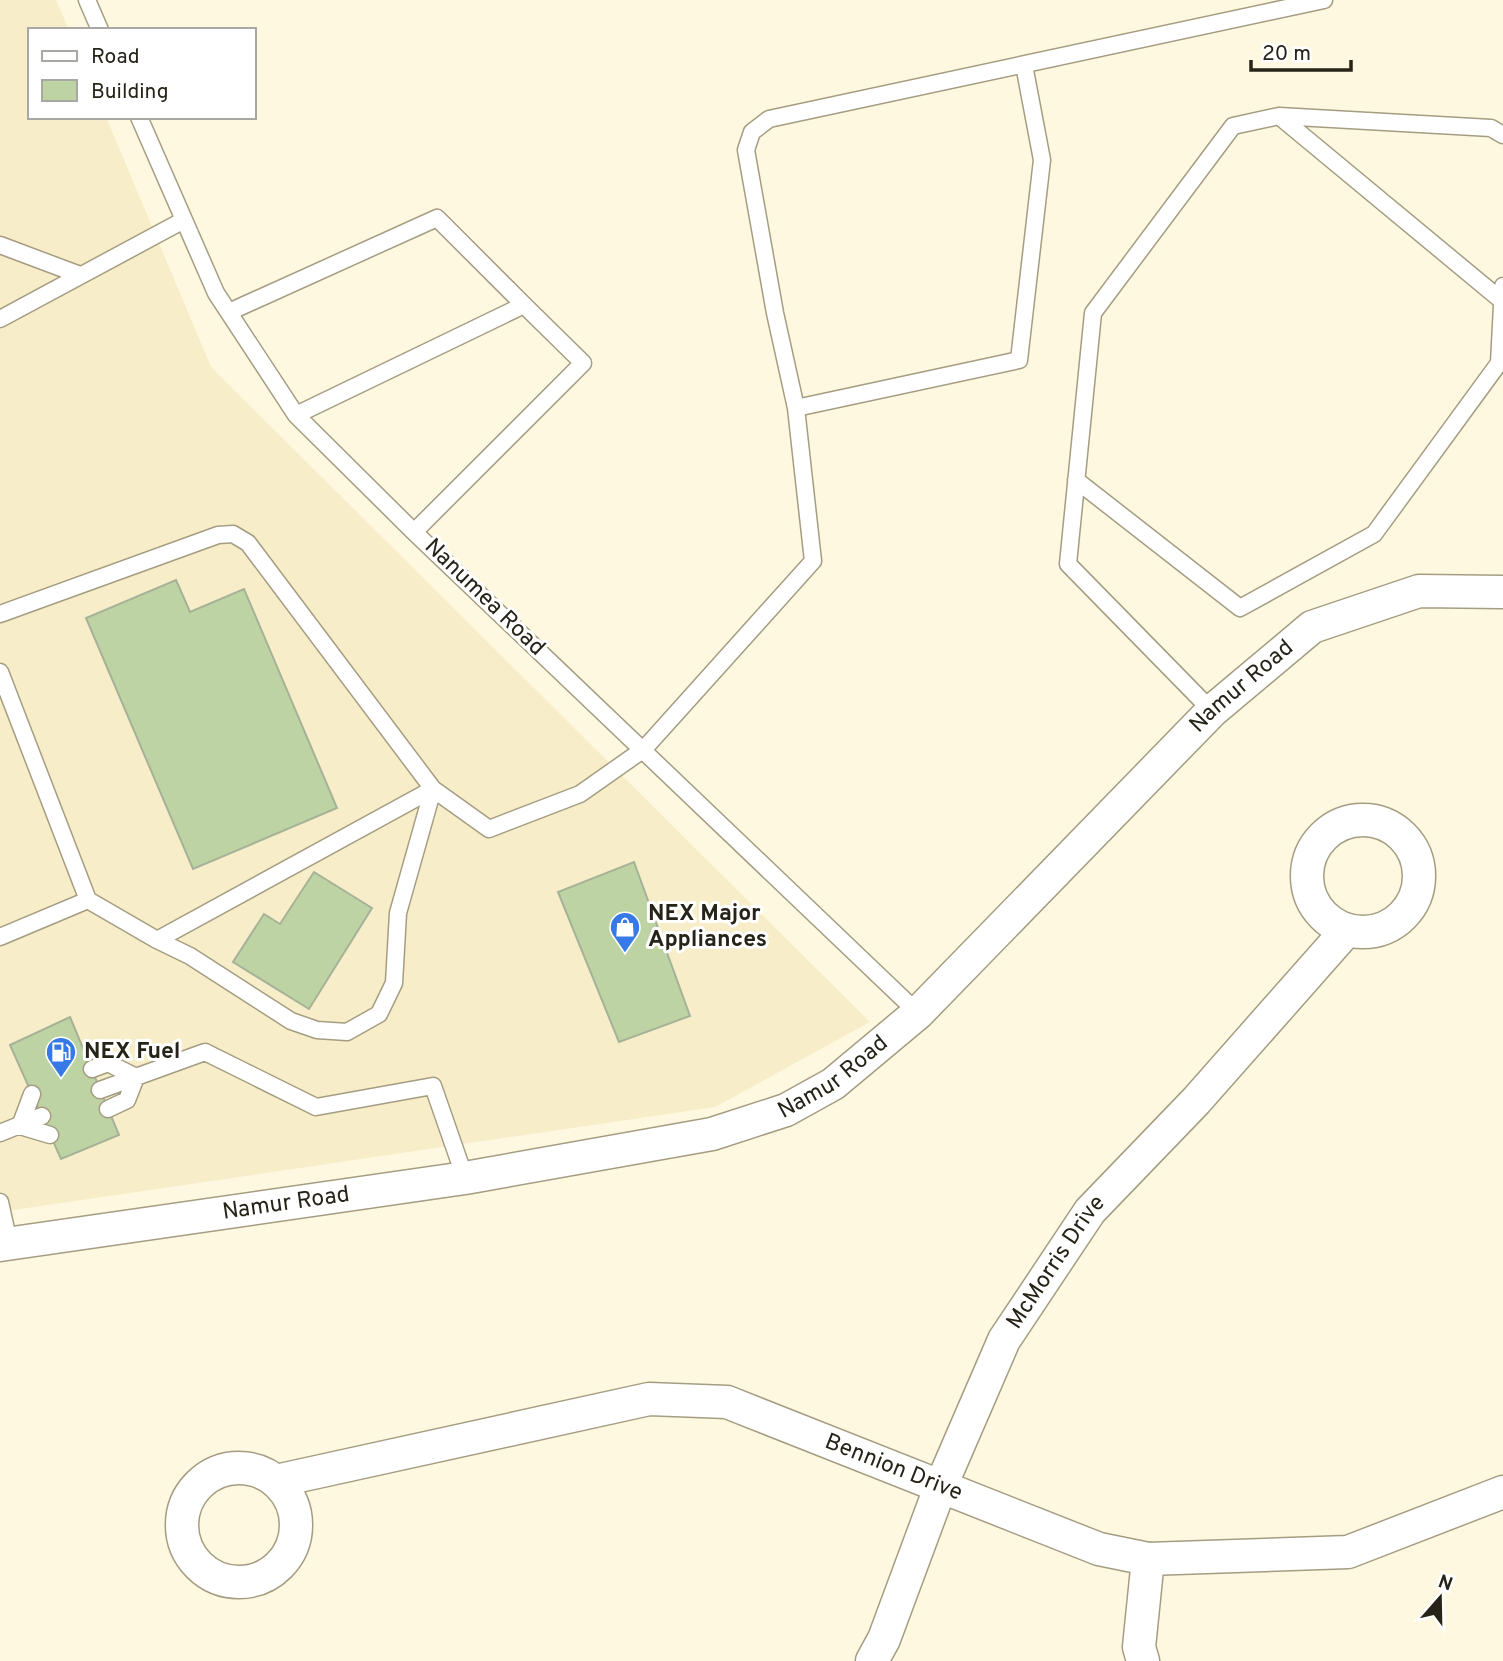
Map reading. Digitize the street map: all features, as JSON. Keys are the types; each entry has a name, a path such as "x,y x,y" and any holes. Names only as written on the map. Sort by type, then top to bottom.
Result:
{"street":[{"name":"Namur Road","path":"4,1244 465,1178 712,1134 786,1110 833,1084 918,1013 1212,710 1312,628 1419,591 1503,592"},
{"name":"McMorris Drive","path":"872,1661 884,1639 940,1488 1004,1340 1090,1211 1196,1101 1347,930"},
{"name":"Bennion Drive","path":"276,1481 649,1399 727,1402 1099,1549 1148,1559 1348,1552 1503,1492"},
{"path":"1143,1661 1139,1647 1148,1559"}],"lane":[{"path":"87,0 99,28"},
{"path":"0,614 218,534 233,534 248,543 433,789 489,829 580,793 644,750 813,561 796,408 775,313 746,150 752,132 769,120 1324,0"},
{"path":"796,408 1018,360 1042,160 1024,65"},
{"path":"1212,710 1068,564 1093,313 1233,127 1279,116 1492,128 1503,135"},
{"path":"1076,480 1240,608 1374,534 1499,363 1502,293 1279,116"},
{"name":"Nanumea Road","path":"140,119 216,293 296,415 414,532 918,1013"},
{"path":"229,312 437,218 583,363 414,532"},
{"path":"0,319 184,220"},
{"path":"0,245 80,275"},
{"path":"296,415 524,305"},
{"path":"0,671 88,900 190,956 291,1021 317,1030 347,1032 379,1014 394,984 398,913 433,789"},
{"path":"157,940 433,789"},
{"path":"0,937 88,900"},
{"path":"100,1090 205,1052 316,1107 433,1086 465,1178"},
{"path":"92,1069 108,1063 136,1077"},
{"path":"108,1109 127,1100 136,1077"},
{"path":"20,1126 32,1094"},
{"path":"0,1133 42,1116"},
{"path":"20,1126 50,1135"},
{"path":"0,1202 4,1244"}],"shaded area":[{"path":"0,0 56,0 68,28 28,28 28,119 107,119 211,367 870,1022 715,1107 0,1212"}],"building":[{"path":"176,580 190,612 244,589 337,808 193,869 86,618"},
{"name":"NEX Major Appliances","path":"634,862 690,1016 619,1042 558,892"},
{"path":"314,872 372,908 309,1009 233,962 264,914 280,924"},
{"name":"NEX Fuel","path":"70,1017 119,1135 61,1159 10,1045"}],"place":[{"name":"NEX Major Appliances","path":"625,954"},
{"name":"NEX Fuel","path":"61,1079"}]}
